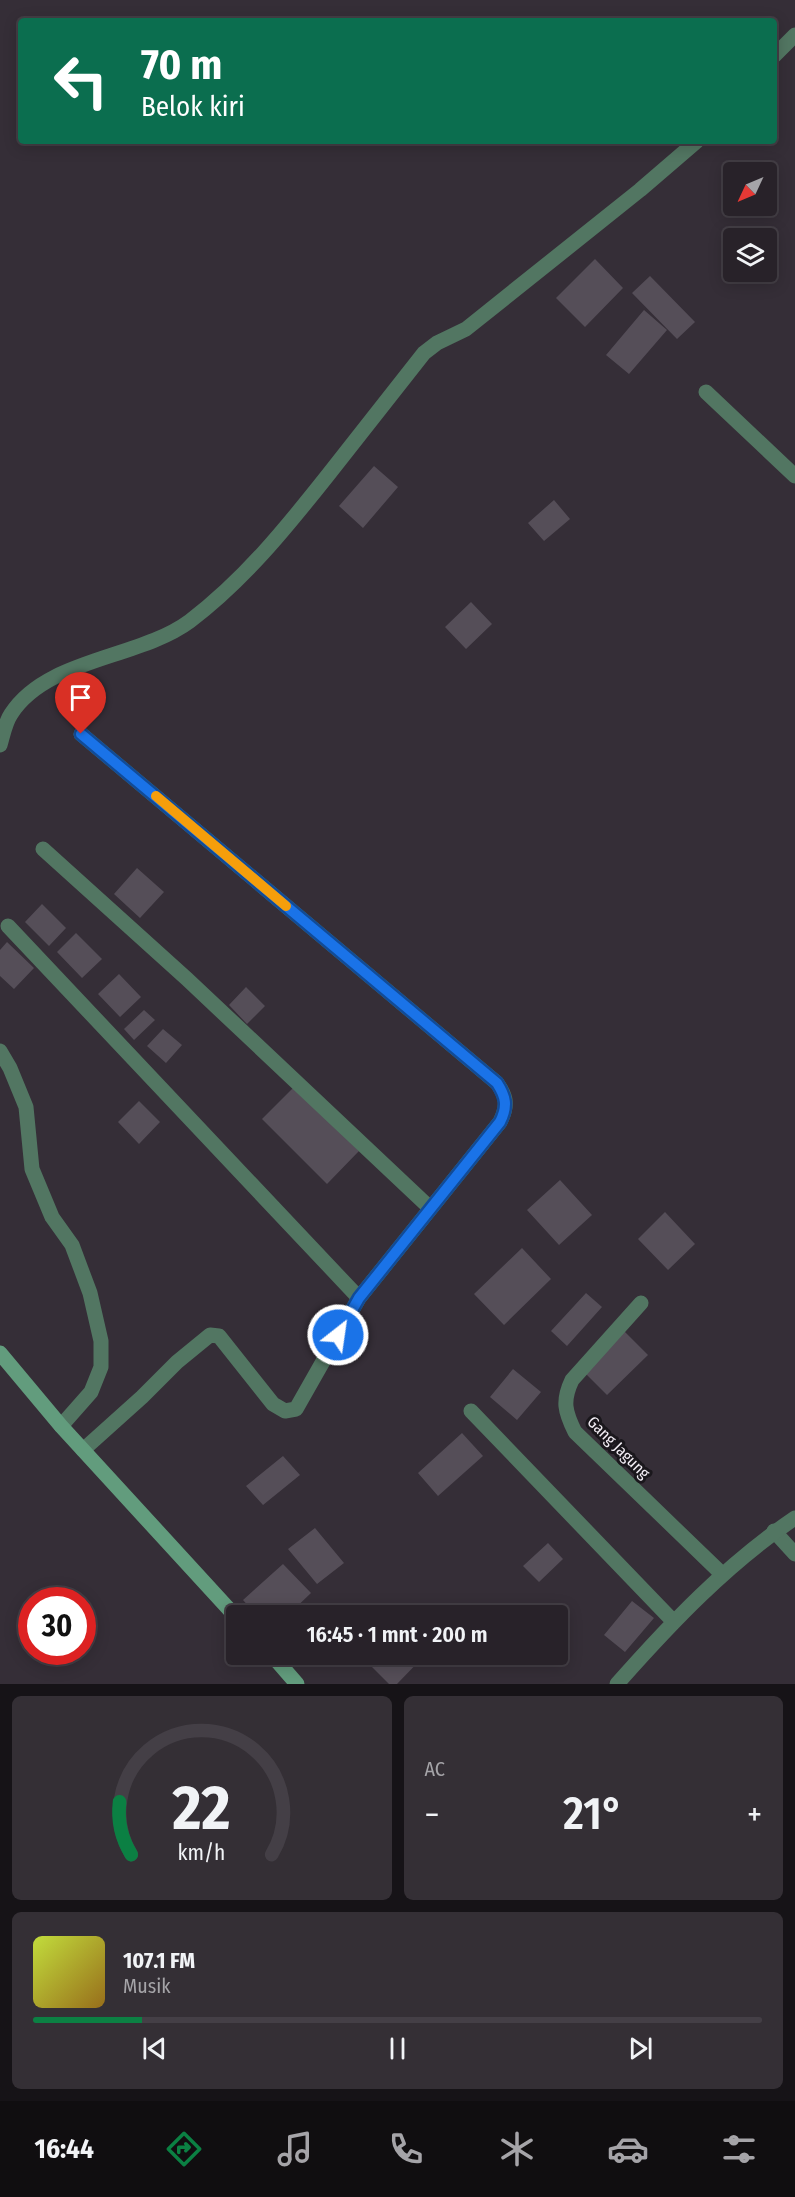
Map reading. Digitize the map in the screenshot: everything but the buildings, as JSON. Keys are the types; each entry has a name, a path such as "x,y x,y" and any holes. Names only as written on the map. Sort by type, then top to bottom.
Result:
{"main road":[{"path":"0,1353 61,1426 226,1606"},
{"path":"281,1665 297,1684"}],"street":[{"path":"777,53 795,36"},
{"path":"0,744 10,716 25,697 43,684 79,666 149,644 188,622 237,582 287,526 424,353 437,343 466,329 640,190 694,144"},
{"path":"706,392 795,476"},
{"path":"81,734 497,1083 506,1099 505,1112 500,1122 359,1298 296,1409 285,1411 273,1404 219,1336 210,1335 177,1362 83,1450"},
{"path":"44,849 188,978 430,1208"},
{"path":"8,926 359,1298"},
{"path":"0,1051 10,1068 26,1107 32,1168 52,1217 72,1245 90,1293 101,1341 101,1367 91,1392 61,1426"},
{"name":"Gang Jagung","path":"640,1303 572,1380 565,1395 569,1420 575,1432 722,1574"},
{"path":"471,1411 673,1620"},
{"path":"617,1684 673,1620 722,1574 774,1531 795,1518"},
{"path":"774,1531 795,1554"}],"slow traffic":[{"path":"156,796 286,906"}],"route":[{"path":"81,734 497,1083 506,1099 505,1112 500,1122 359,1298 338,1335"}]}
